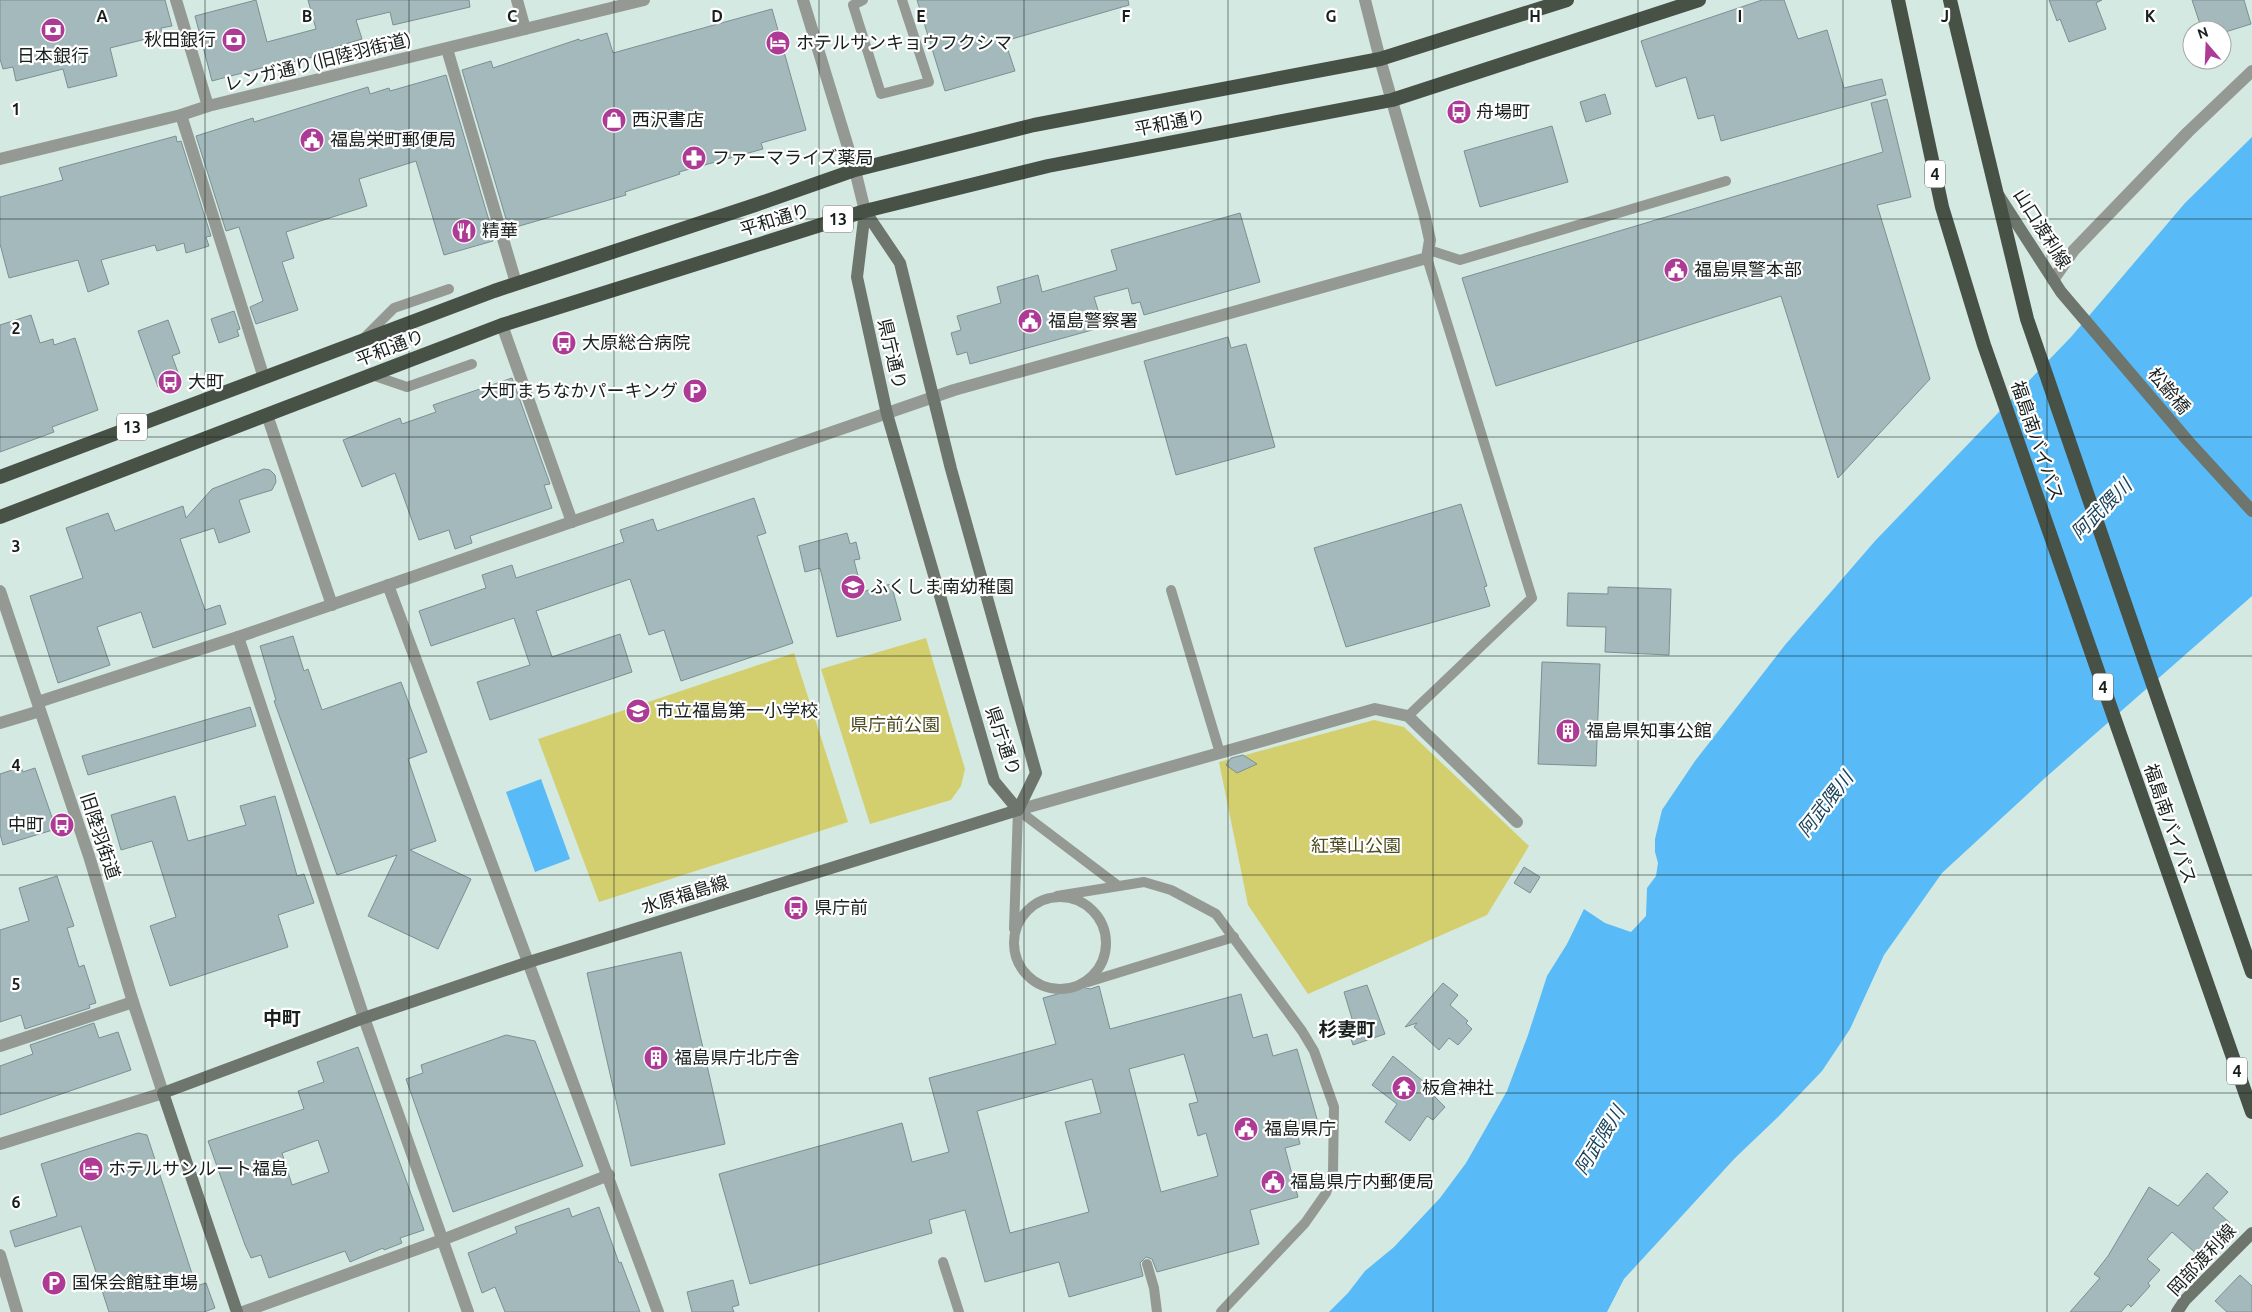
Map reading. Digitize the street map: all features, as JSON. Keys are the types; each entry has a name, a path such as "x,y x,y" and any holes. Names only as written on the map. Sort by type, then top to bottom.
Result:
{"highway":[{"name":"平和通り","path":"0,477 516,283 755,205 855,170 1034,125 1380,59 1566,0"},
{"name":"平和通り","path":"0,517 502,325 865,211 1048,166 1392,100 1699,0"},
{"name":"福島南バイパス","path":"1898,0 1942,207 1984,345 2252,1112"},
{"name":"福島南バイパス","path":"1950,0 1993,185 2027,319 2252,972"}],"main road":[{"name":"山口渡利線","path":"1993,185 2061,292"},
{"name":"県庁通り","path":"865,211 900,263 951,469 1036,773 1018,810 994,781 887,414 857,277 865,211"},
{"name":"松齢橋","path":"2061,292 2188,441 2252,511"},
{"name":"水原福島線","path":"163,1093 364,1018 529,962 1018,810"},
{"path":"163,1093 237,1312"},
{"name":"岡部渡利線","path":"2177,1312 2185,1300 2252,1233"}],"street":[{"path":"176,0 208,106"},
{"path":"517,0 525,29"},
{"name":"レンガ通り(旧陸羽街道)","path":"0,159 181,115 208,106 644,0"},
{"name":"県庁通り","path":"803,0 855,170 865,211"},
{"path":"0,723 39,707 238,637 932,397 1428,254 1430,240 1424,213 1365,0"},
{"path":"447,49 516,283"},
{"path":"2053,280 2074,250 2188,132 2252,71"},
{"path":"181,115 264,378"},
{"path":"502,325 572,522"},
{"path":"267,415 332,605"},
{"path":"388,585 608,1175 637,1260 658,1312"},
{"name":"旧陸羽街道","path":"0,591 89,856 133,1002 163,1093"},
{"path":"238,637 364,1018 468,1312"},
{"path":"1018,810 1375,709 1408,716 1517,822"},
{"path":"0,1046 133,1002"},
{"path":"0,1144 163,1093"},
{"path":"243,1312 442,1240 608,1175"},
{"path":"0,1255 17,1312"}],"lane":[{"path":"863,0 853,5 881,94 928,82 902,0"},
{"path":"1408,716 1532,598 1428,254 1460,260 1726,181"},
{"path":"361,341 394,308 448,289"},
{"path":"372,375 407,387 472,364"},
{"path":"1171,590 1220,753"},
{"path":"1018,810 1117,885"},
{"path":"1018,810 1013,949 1018,964 1026,976 1038,985 1053,989 1068,989 1234,937"},
{"path":"1014,934 1019,920 1029,908 1042,900 1117,885 1144,882 1171,890 1216,914 1302,1031 1314,1051 1334,1107 1335,1146 1333,1171 1326,1193 1305,1223 1220,1312"},
{"path":"1057,896 1073,898 1087,905 1098,916 1104,930 1106,946 1103,961 1094,974 1082,984"},
{"path":"943,1262 959,1312"},
{"path":"1147,1264 1154,1288 1157,1312"}],"green space":[{"name":"県庁前公園","path":"926,638 965,769 961,786 951,800 870,824 821,669"},
{"path":"794,653 848,822 599,902 538,739"},
{"name":"紅葉山公園","path":"1374,720 1404,727 1529,846 1487,915 1308,994 1248,905 1219,762"}],"water":[{"name":"阿武隈川","path":"2252,137 2252,596 2045,778 1942,873 1884,955 1850,1029 1822,1071 1735,1158 1624,1279 1607,1312 1329,1312 1348,1293 1365,1271 1394,1247 1440,1198 1466,1163 1507,1091 1547,976 1567,944 1584,909 1605,923 1631,932 1646,916 1647,888 1656,876 1658,863 1655,852 1655,839 1662,810 1695,761 1785,645 1875,541 2071,337 2185,203"},
{"path":"541,779 570,859 535,872 506,792"}],"building":[{"name":"日本銀行","path":"0,0 165,0 172,26 161,28 162,35 110,48 117,76 68,88 63,69 16,81 13,67 3,69 0,59"},
{"path":"256,0 267,42 316,29 308,0 469,0 470,7 393,25 390,12 356,20 362,39 312,54 313,57 281,65 280,63 212,81 195,16"},
{"path":"917,0 1128,0 1129,5 1005,41 1015,71 945,91"},
{"path":"1762,0 1784,0 1798,39 1827,30 1844,88 1882,79 1886,95 1721,141 1714,115 1698,119 1686,77 1656,87 1641,41"},
{"path":"2049,0 2102,0 2096,3 2106,29 2069,42 2060,19 2057,21"},
{"path":"2192,0 2244,0 2251,24 2232,30 2232,20 2199,20"},
{"path":"772,9 806,130 761,143 763,149 679,172 680,174 625,192 626,195 509,229 462,70 491,61 493,68 579,39 580,41 607,33 613,53"},
{"path":"446,75 493,234 491,234 493,241 444,255 416,161 359,179 367,206 286,232 294,258 282,262 298,310 256,324 250,307 263,301 239,227 226,231 196,136 253,118 254,122 368,87 370,94 389,88 390,91"},
{"path":"1605,94 1611,114 1586,122 1580,102"},
{"path":"1887,99 1911,197 1877,205 1930,379 1838,478 1781,296 1496,386 1462,278 1883,152 1871,103"},
{"path":"1552,126 1568,182 1480,207 1464,151"},
{"path":"176,136 177,142 181,141 211,236 206,237 209,246 186,253 184,243 157,251 155,245 101,260 109,284 88,292 78,260 9,278 0,244 0,197 63,180 59,168"},
{"path":"1240,213 1260,282 1144,315 1140,302 1132,304 1128,288 1094,297 1103,327 970,364 967,352 957,355 951,333 961,330 957,316 1001,303 997,287 1038,275 1042,292 1117,270 1111,250"},
{"path":"234,311 240,329 237,330 239,336 219,343 211,319"},
{"path":"31,315 40,343 53,339 54,345 75,338 98,410 52,427 54,432 0,452 0,325"},
{"path":"168,320 180,353 172,356 180,378 158,387 138,331"},
{"path":"1228,337 1231,348 1246,344 1275,447 1176,475 1144,361"},
{"path":"512,378 550,484 544,485 552,508 470,536 472,543 455,549 449,530 419,540 395,473 362,487 343,440 400,418 402,424 436,412 433,405"},
{"path":"264,469 270,470 275,475 276,482 272,490 239,500 250,532 219,543 214,528 180,539 205,610 220,605 226,624 153,648 141,612 97,627 110,665 58,683 30,596 83,578 66,528 108,513 115,531 183,506 186,518 212,489"},
{"path":"754,498 766,533 757,536 793,643 681,681 664,630 649,635 630,579 536,611 552,657 620,634 632,672 490,720 477,682 530,665 514,618 431,646 419,611 486,588 482,575 512,565 516,578 624,542 620,530 653,519 657,531"},
{"path":"1461,504 1487,586 1484,587 1490,606 1346,647 1314,548"},
{"path":"847,533 850,544 856,542 860,559 854,560 862,592 891,584 901,620 837,637 820,568 805,572 799,546"},
{"path":"1608,587 1671,589 1669,655 1605,652 1606,627 1567,626 1568,593 1608,594"},
{"path":"293,636 304,671 308,669 322,710 401,682 427,752 408,759 436,841 410,850 471,879 438,949 368,916 397,855 337,875 274,701 276,700 260,646"},
{"name":"福島県知事公館","path":"1542,662 1600,664 1596,766 1538,764"},
{"path":"250,707 256,726 88,775 82,756"},
{"path":"1243,755 1257,764 1237,773 1226,765 1231,758"},
{"path":"21,767 23,772 35,768 56,829 3,845 0,834 0,774"},
{"path":"175,796 188,841 246,825 240,806 275,796 297,876 304,874 314,903 278,915 288,947 170,986 150,926 176,917 152,841 121,850 111,815"},
{"path":"1524,867 1540,877 1530,893 1514,883"},
{"path":"57,876 74,926 67,928 79,967 84,965 96,1003 89,1005 90,1008 25,1029 21,1015 0,1022 0,930 29,921 19,888"},
{"name":"福島県庁北庁舎","path":"681,952 725,1144 631,1166 587,973"},
{"path":"1443,983 1458,995 1450,1005 1468,1021 1466,1023 1472,1029 1458,1045 1449,1038 1439,1050 1414,1027 1417,1023 1405,1027"},
{"path":"1367,985 1385,1034 1353,1045 1346,1024 1353,1022 1344,992"},
{"name":"福島県庁","path":"1099,986 1110,1029 1241,994 1253,1038 1267,1034 1273,1056 1297,1049 1317,1119 1295,1125 1300,1144 1285,1148 1298,1197 1250,1210 1259,1244 1157,1272 1152,1259 1146,1257 1140,1263 1143,1276 1069,1297 1059,1262 985,1282 965,1210 929,1220 932,1233 750,1284 719,1174 902,1123 912,1162 949,1152 929,1078 1056,1044 1043,998 1083,987 1090,989","holes":["1184,1054 1198,1102 1189,1104 1198,1136 1206,1133 1218,1176 1161,1192 1129,1069","1092,1079 1101,1113 1065,1122 1089,1212 1010,1233 977,1111"]},
{"path":"94,1023 99,1038 118,1032 131,1070 0,1115 0,1066 33,1054 30,1045"},
{"path":"506,1035 535,1041 583,1166 453,1212 406,1079 423,1073 421,1065"},
{"path":"358,1047 424,1230 400,1238 402,1243 384,1250 383,1248 350,1262 345,1251 269,1278 261,1255 251,1258 245,1245 208,1141 304,1109 298,1091 324,1082 317,1062","holes":["318,1140 329,1172 292,1185 282,1153"]},
{"name":"板倉神社","path":"1393,1056 1436,1092 1433,1095 1445,1107 1433,1120 1427,1116 1410,1141 1385,1122 1397,1104 1372,1085"},
{"path":"138,1133 147,1135 196,1286 206,1283 215,1308 204,1312 109,1312 81,1226 15,1247 10,1231 57,1216 41,1164"},
{"path":"2207,1173 2228,1192 2213,1208 2230,1223 2200,1257 2172,1232 2147,1259 2160,1270 2148,1283 2150,1286 2131,1307 2128,1304 2121,1312 2070,1312 2100,1278 2094,1274 2108,1256 2149,1187 2178,1206"},
{"path":"599,1207 619,1263 621,1262 640,1312 505,1312 495,1287 482,1293 468,1253 517,1233 515,1227 569,1208 572,1217"},
{"path":"2240,1275 2252,1286 2252,1312 2227,1312 2215,1301"},
{"path":"733,1280 739,1305 732,1307 734,1312 692,1312 687,1292"}],"place":[{"name":"日本銀行","path":"53,30"},
{"name":"秋田銀行","path":"234,40"},
{"name":"ホテルサンキョウフクシマ","path":"778,43"},
{"name":"舟場町","path":"1459,112"},
{"name":"西沢書店","path":"614,120"},
{"name":"福島栄町郵便局","path":"312,140"},
{"name":"ファーマライズ薬局","path":"694,158"},
{"name":"精華","path":"464,231"},
{"name":"福島県警本部","path":"1676,270"},
{"name":"福島警察署","path":"1030,321"},
{"name":"大原総合病院","path":"564,343"},
{"name":"大町","path":"170,382"},
{"name":"大町まちなかパーキング","path":"695,391"},
{"name":"ふくしま南幼稚園","path":"853,587"},
{"name":"市立福島第一小学校","path":"638,711"},
{"name":"福島県知事公館","path":"1568,731"},
{"name":"中町","path":"62,825"},
{"name":"県庁前","path":"796,908"},
{"name":"福島県庁北庁舎","path":"656,1058"},
{"name":"板倉神社","path":"1404,1088"},
{"name":"福島県庁","path":"1246,1129"},
{"name":"ホテルサンルート福島","path":"91,1169"},
{"name":"福島県庁内郵便局","path":"1273,1182"},
{"name":"国保会館駐車場","path":"54,1283"}],"district":[{"name":"中町","path":"282,1018"},
{"name":"杉妻町","path":"1347,1029"}]}
